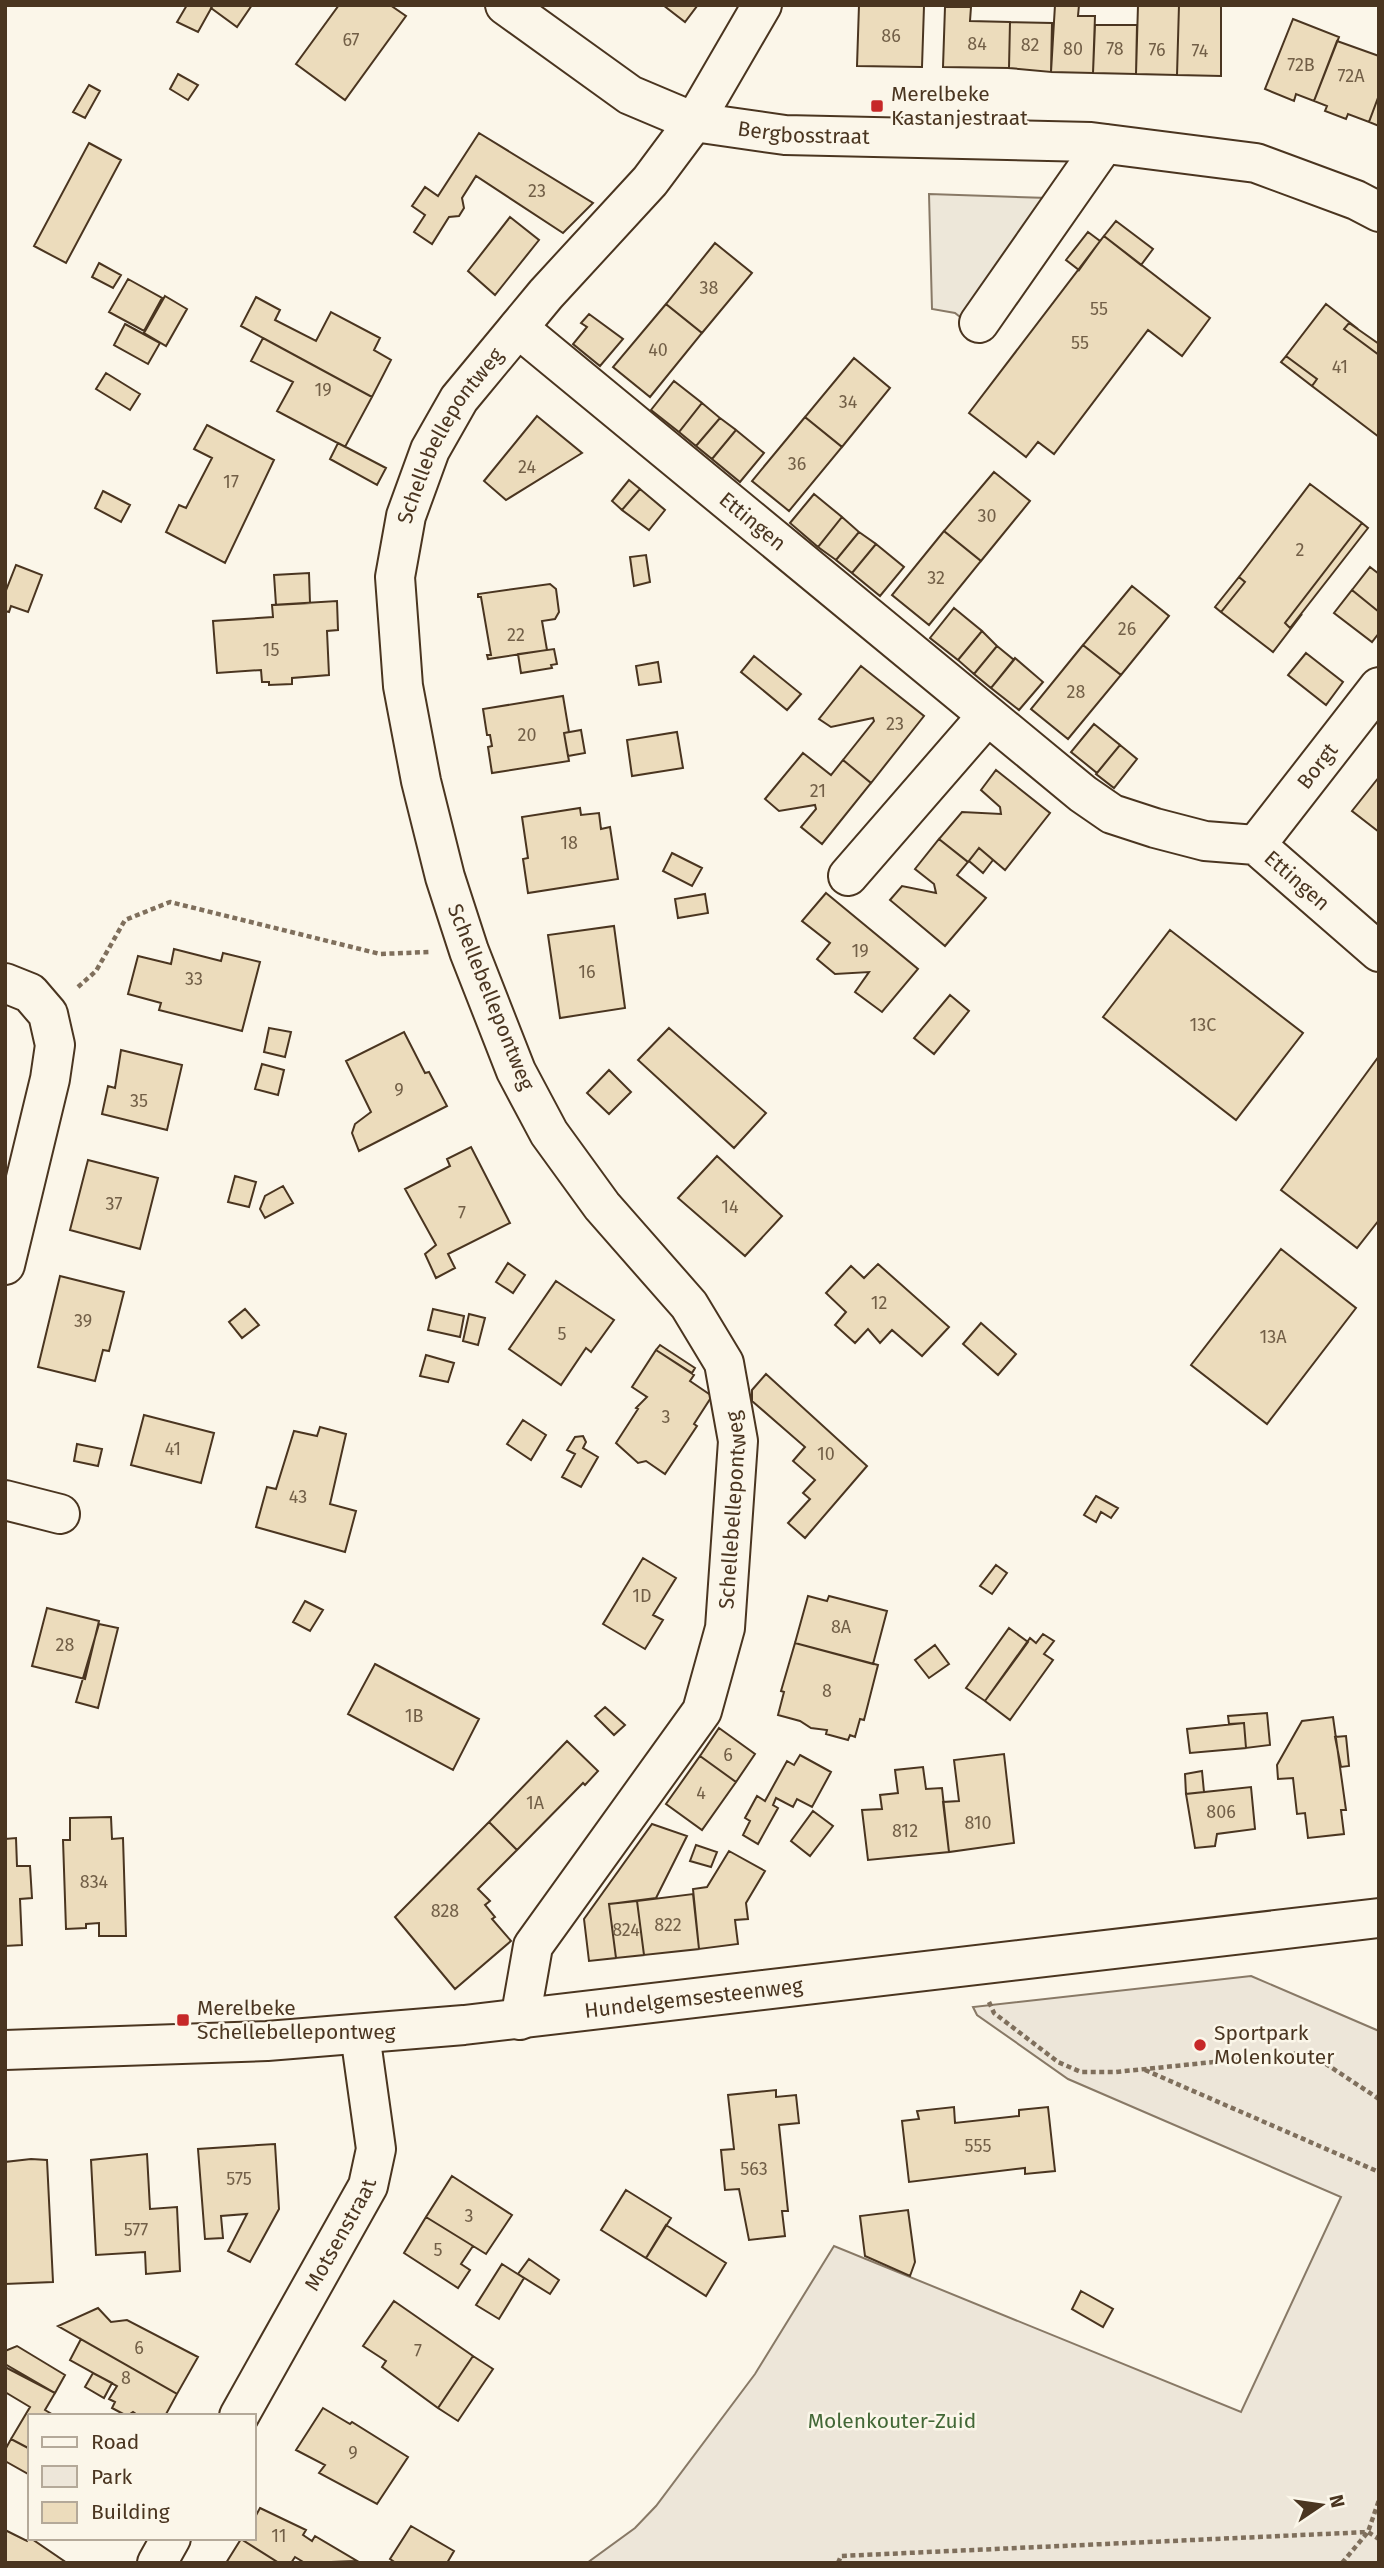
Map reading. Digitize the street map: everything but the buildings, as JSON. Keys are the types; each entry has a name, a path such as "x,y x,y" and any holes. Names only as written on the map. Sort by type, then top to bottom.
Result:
{"street":[{"name":"Bergbosstraat","path":"505,5 629,95 694,122 785,135 1104,144 1256,163 1356,200 1379,212"},
{"name":"Schellebellepontweg","path":"520,2020 533,1946 702,1711 725,1628 738,1441 724,1363 689,1305 602,1206 549,1133 516,1071 469,951 445,877 421,781 403,686 395,577 406,516 430,450 459,398 650,181 694,122 762,5"},
{"path":"979,323 1104,144"},
{"name":"Ettingen","path":"518,328 987,716 1112,814 1205,841 1256,845 1379,952"},
{"name":"Borgt","path":"1256,845 1379,687"},
{"path":"848,876 987,716"},
{"path":"5,983 30,993 48,1014 55,1045 50,1079 5,1265"},
{"path":"5,1500 60,1514"},
{"name":"Hundelgemsesteenweg","path":"5,2050 205,2044 520,2020 977,1964 1379,1919"},
{"name":"Motsenstraat","path":"240,2414 368,2186 376,2149 359,2034"},
{"path":"157,2563 170,2540"}],"path":[{"path":"48,1014 96,971 125,920 170,902 380,954 469,951"},
{"path":"977,1964 981,1986 994,2013 1058,2062 1081,2071 1143,2069 1302,2053 1320,2060 1379,2099"},
{"path":"1143,2069 1379,2172"},
{"path":"1342,2563 1368,2532 1379,2500"},
{"path":"838,2563 841,2556 1368,2532 1379,2539"}],"green space":[{"name":"Molenkouter-Zuid","path":"1251,1976 1379,2031 1379,2563 587,2563 635,2528 656,2506 755,2374 834,2246 1241,2412 1341,2197 1068,2079 977,2015 973,2007"}],"shaded area":[{"path":"929,194 1048,198 988,339 955,313 932,309"}],"place":[{"name":"Merelbeke Kastanjestraat","path":"877,106"},
{"name":"Merelbeke Schellebellepontweg","path":"183,2020"},
{"name":"Sportpark Molenkouter","path":"1200,2045"}]}
